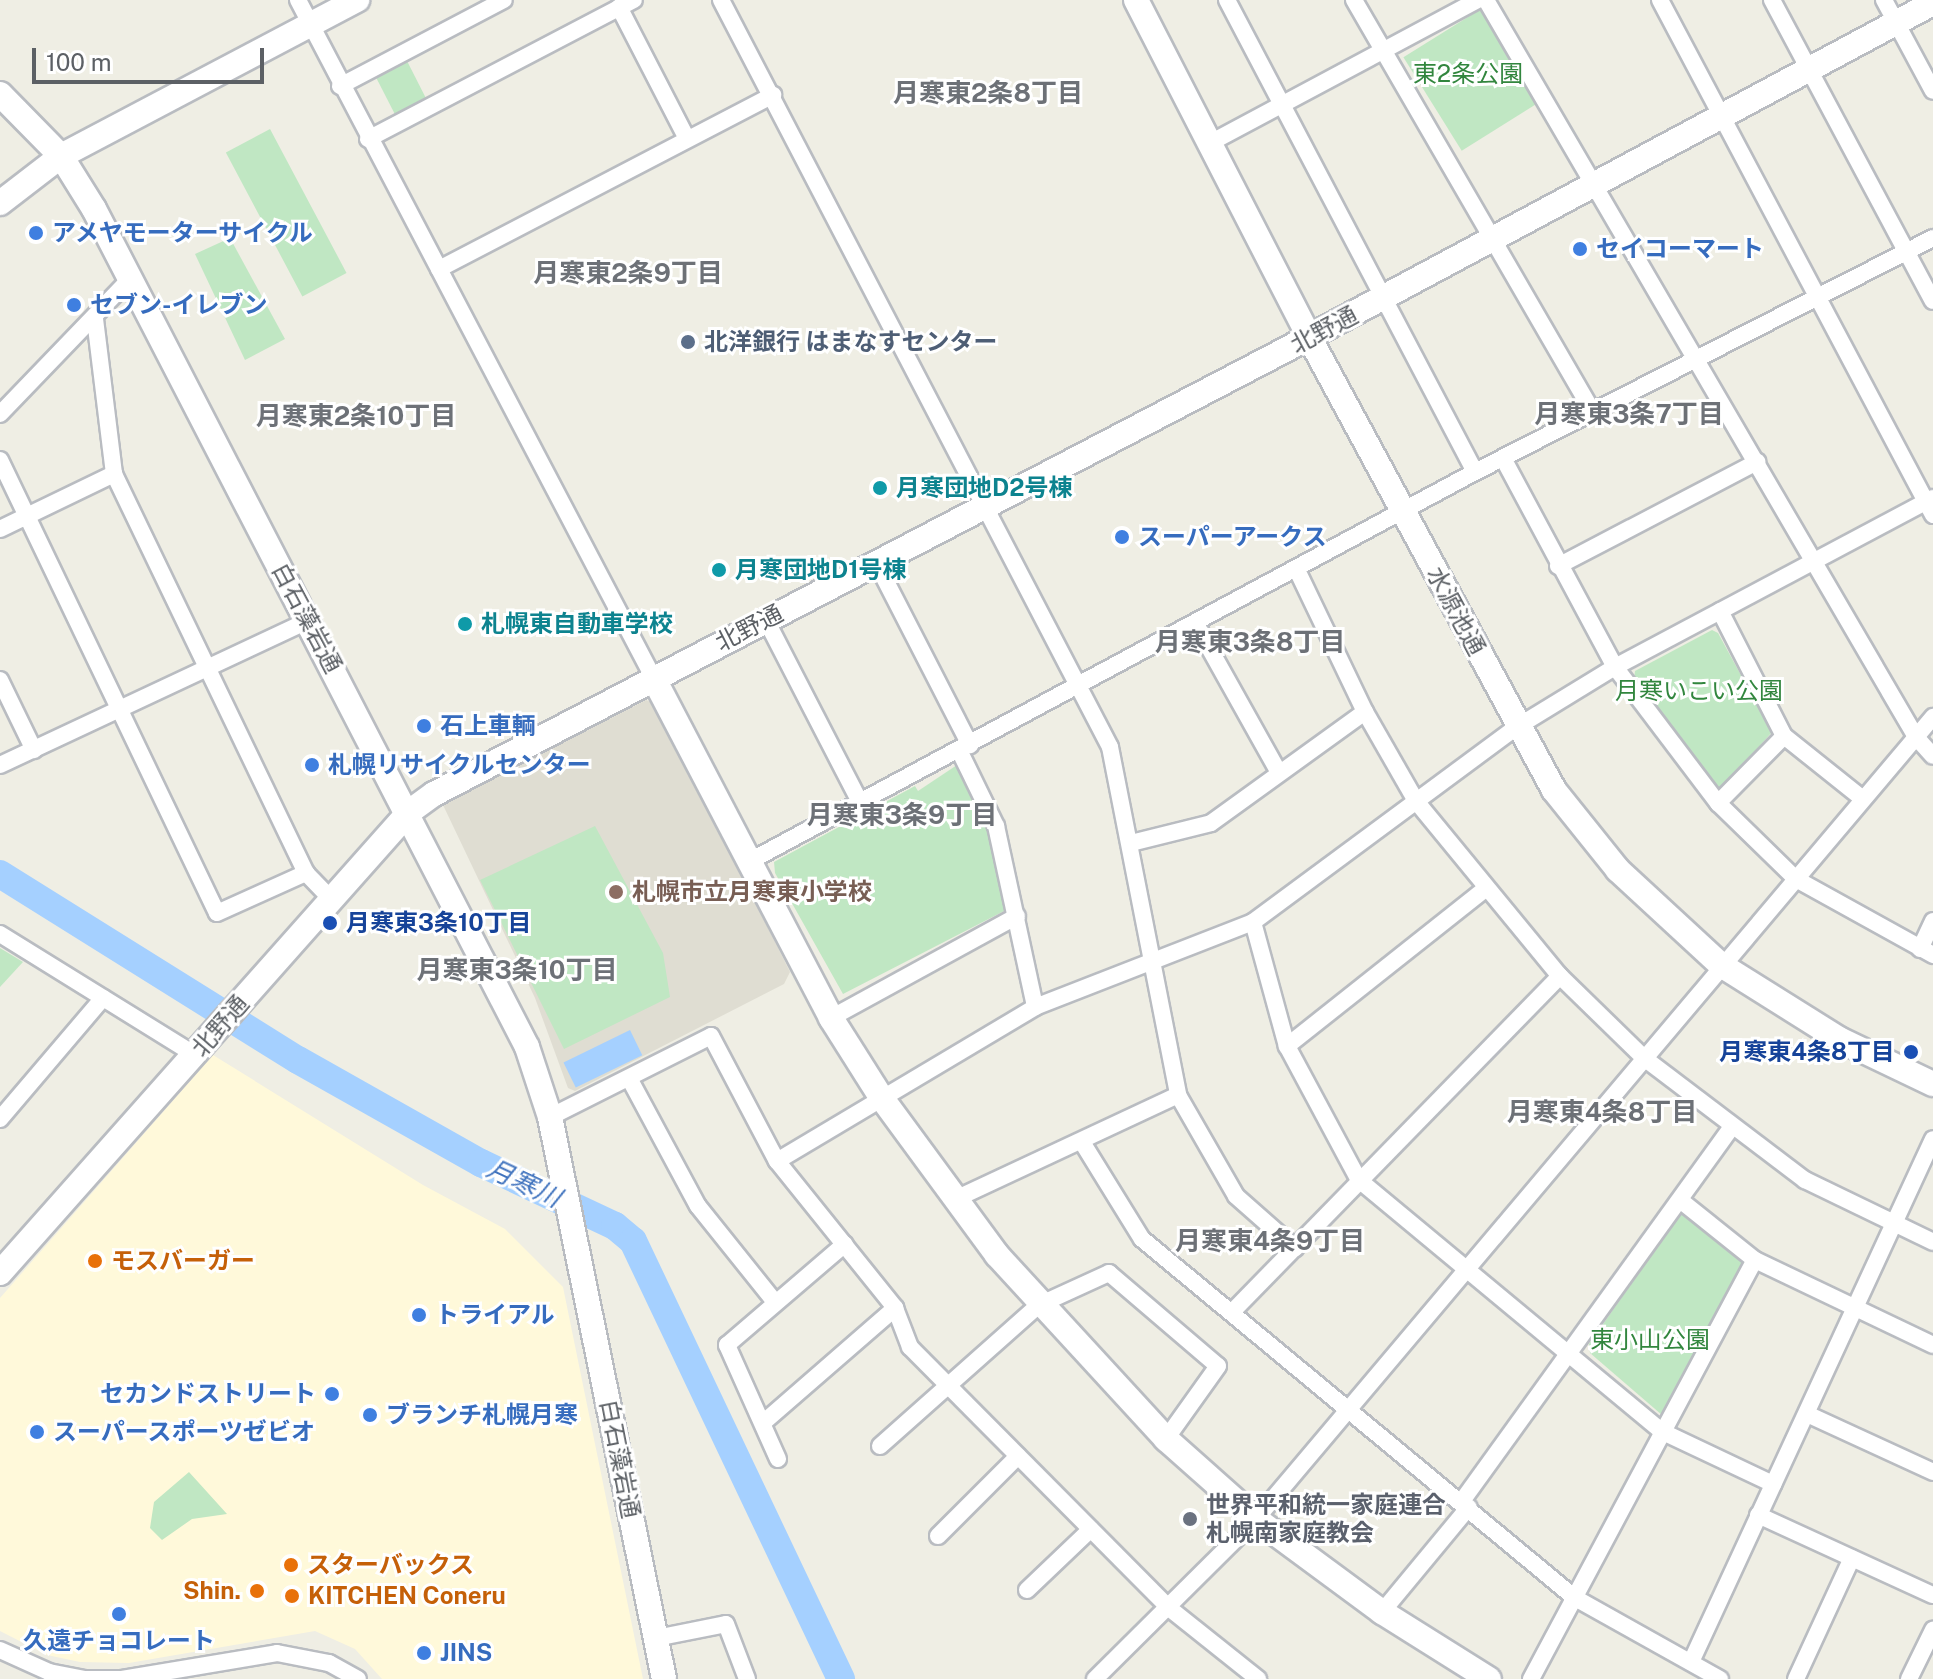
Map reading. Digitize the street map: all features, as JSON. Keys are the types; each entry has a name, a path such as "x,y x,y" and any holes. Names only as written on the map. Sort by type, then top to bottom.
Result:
{"street":[{"path":"298,0 340,86 831,1018 881,1097 953,1200 1039,1305 1166,1439 1256,1519 1382,1612 1489,1679"},
{"path":"0,203 61,156 357,0"},
{"path":"340,86 504,0"},
{"path":"721,0 1110,747 1178,1095 1236,1196 1295,1248"},
{"name":"水源池通","path":"1136,0 1309,337 1517,727 1591,839 1721,965 1839,1039 1933,1084"},
{"path":"1227,0 1475,472"},
{"path":"1354,0 1594,414"},
{"path":"1210,143 1478,0"},
{"path":"1486,0 1592,185 1699,359 1916,737 1933,756"},
{"path":"777,1161 1035,1007 1253,922 1517,727 1615,667 1816,561 1931,505 1660,0"},
{"path":"1772,0 1933,301"},
{"path":"1884,0 1933,91"},
{"name":"北野通","path":"4,1259 201,1049 409,812 653,677 1383,299 1933,3"},
{"path":"368,139 626,4 687,139"},
{"name":"白石藻岩通","path":"0,94 61,156 131,278 497,980 550,1117 664,1679"},
{"path":"439,269 773,95"},
{"path":"750,861 1197,626 1475,472 1504,460 1933,238"},
{"path":"1,410 95,319 131,278"},
{"path":"95,319 114,474 306,873 331,899"},
{"path":"0,460 117,711 217,913 306,873"},
{"path":"1504,460 1558,566 1615,667 1718,803 1796,879 1926,952 1933,921"},
{"path":"1558,566 1757,462"},
{"path":"0,529 114,474"},
{"path":"876,562 964,748 996,826 1035,1007"},
{"path":"1297,570 1365,712 1416,801 1485,889 1560,976 1644,1058 1805,1180 1933,1242"},
{"path":"1720,611 1784,736 1863,799"},
{"path":"766,620 860,802"},
{"path":"0,765 308,621"},
{"path":"1197,626 1279,773"},
{"path":"0,680 34,750"},
{"path":"1131,843 1211,823 1365,712"},
{"path":"1095,1679 1256,1519 1933,717"},
{"path":"1718,803 1784,736"},
{"path":"1287,1046 1485,889"},
{"path":"831,1018 1017,916"},
{"path":"1253,922 1287,1046 1359,1180 1663,1432 1773,1484"},
{"path":"0,934 103,998 201,1049"},
{"path":"1233,1311 1560,976"},
{"path":"0,1118 103,998"},
{"path":"550,1117 711,1036 777,1161 895,1308 910,1347 1169,1608 1258,1679"},
{"path":"629,1078 698,1206 775,1302"},
{"path":"953,1200 1178,1095"},
{"path":"1382,1612 1465,1504 1732,1126"},
{"path":"1691,1662 1933,1139"},
{"path":"1082,1142 1142,1239 1233,1311 1575,1598 1720,1679"},
{"path":"1680,1200 1755,1260 1933,1345"},
{"path":"778,1459 727,1345 845,1244"},
{"path":"1531,1679 1755,1260"},
{"path":"880,1446 1039,1305 1109,1273 1218,1366 1166,1439"},
{"path":"764,1422 895,1308"},
{"path":"1807,1414 1933,1472"},
{"path":"938,1536 1018,1456"},
{"path":"1758,1515 1933,1595"},
{"path":"1027,1590 1091,1529"},
{"path":"1796,1679 1852,1558"},
{"path":"656,1638 726,1624 747,1679"},
{"path":"1909,1679 1933,1630"},
{"path":"0,1650 49,1672 86,1679 122,1679 277,1653 329,1663 358,1679"}],"shaded area":[{"name":"札幌市立月寒東小学校","path":"646,700 656,704 790,972 784,984 575,1091 568,1088 535,998 443,805"},
{"name":"ブランチ札幌月寒","path":"213,1055 423,1185 505,1229 563,1287 643,1679 382,1679 355,1649 315,1631 129,1663 80,1662 47,1655 0,1631 0,1298"}],"green space":[{"name":"東2条公園","path":"1484,7 1542,100 1462,151 1403,57"},
{"path":"406,59 426,98 395,114 375,75"},
{"path":"270,129 347,273 302,296 226,152"},
{"path":"230,238 285,339 245,360 195,254"},
{"name":"月寒いこい公園","path":"1712,630 1718,633 1772,732 1721,790 1715,788 1634,679 1635,671"},
{"path":"960,763 990,821 1008,909 843,994 775,873 774,862 915,786 918,791"},
{"path":"595,826 663,953 670,997 564,1049 480,880"},
{"path":"0,948 23,962 0,987"},
{"name":"東小山公園","path":"1681,1213 1743,1258 1744,1264 1662,1415 1590,1353 1589,1344"},
{"path":"189,1472 227,1514 192,1519 162,1540 150,1528 154,1502"}],"water":[{"path":"630,1030 642,1055 576,1088 563,1062"}],"waterway":[{"name":"月寒川","path":"0,874 298,1060 481,1163 615,1226 633,1241 841,1679"}],"place":[{"name":"アメヤモーターサイクル","path":"36,233"},
{"name":"セイコーマート","path":"1580,249"},
{"name":"セブン-イレブン","path":"74,305"},
{"name":"北洋銀行 はまなすセンター","path":"688,342"},
{"name":"月寒団地D2号棟","path":"880,488"},
{"name":"スーパーアークス","path":"1122,537"},
{"name":"月寒団地D1号棟","path":"719,570"},
{"name":"札幌東自動車学校","path":"465,624"},
{"name":"石上車輌","path":"424,726"},
{"name":"札幌リサイクルセンター","path":"312,765"},
{"name":"札幌市立月寒東小学校","path":"616,892"},
{"name":"月寒東3条10丁目","path":"330,923"},
{"name":"月寒東4条8丁目","path":"1911,1052"},
{"name":"モスバーガー","path":"95,1261"},
{"name":"トライアル","path":"419,1315"},
{"name":"セカンドストリート","path":"332,1394"},
{"name":"ブランチ札幌月寒","path":"370,1415"},
{"name":"スーパースポーツゼビオ","path":"37,1432"},
{"name":"世界平和統一家庭連合 札幌南家庭教会","path":"1190,1519"},
{"name":"スターバックス","path":"291,1565"},
{"name":"Shin.","path":"257,1591"},
{"name":"KITCHEN Coneru","path":"292,1596"},
{"name":"久遠チョコレート","path":"119,1614"},
{"name":"JINS","path":"424,1653"}],"district":[{"name":"月寒東2条8丁目","path":"988,93"},
{"name":"月寒東2条9丁目","path":"628,273"},
{"name":"月寒東3条7丁目","path":"1629,414"},
{"name":"月寒東2条10丁目","path":"356,416"},
{"name":"月寒東3条8丁目","path":"1250,642"},
{"name":"月寒東3条9丁目","path":"902,815"},
{"name":"月寒東3条10丁目","path":"517,970"},
{"name":"月寒東4条8丁目","path":"1602,1112"},
{"name":"月寒東4条9丁目","path":"1270,1241"}]}
